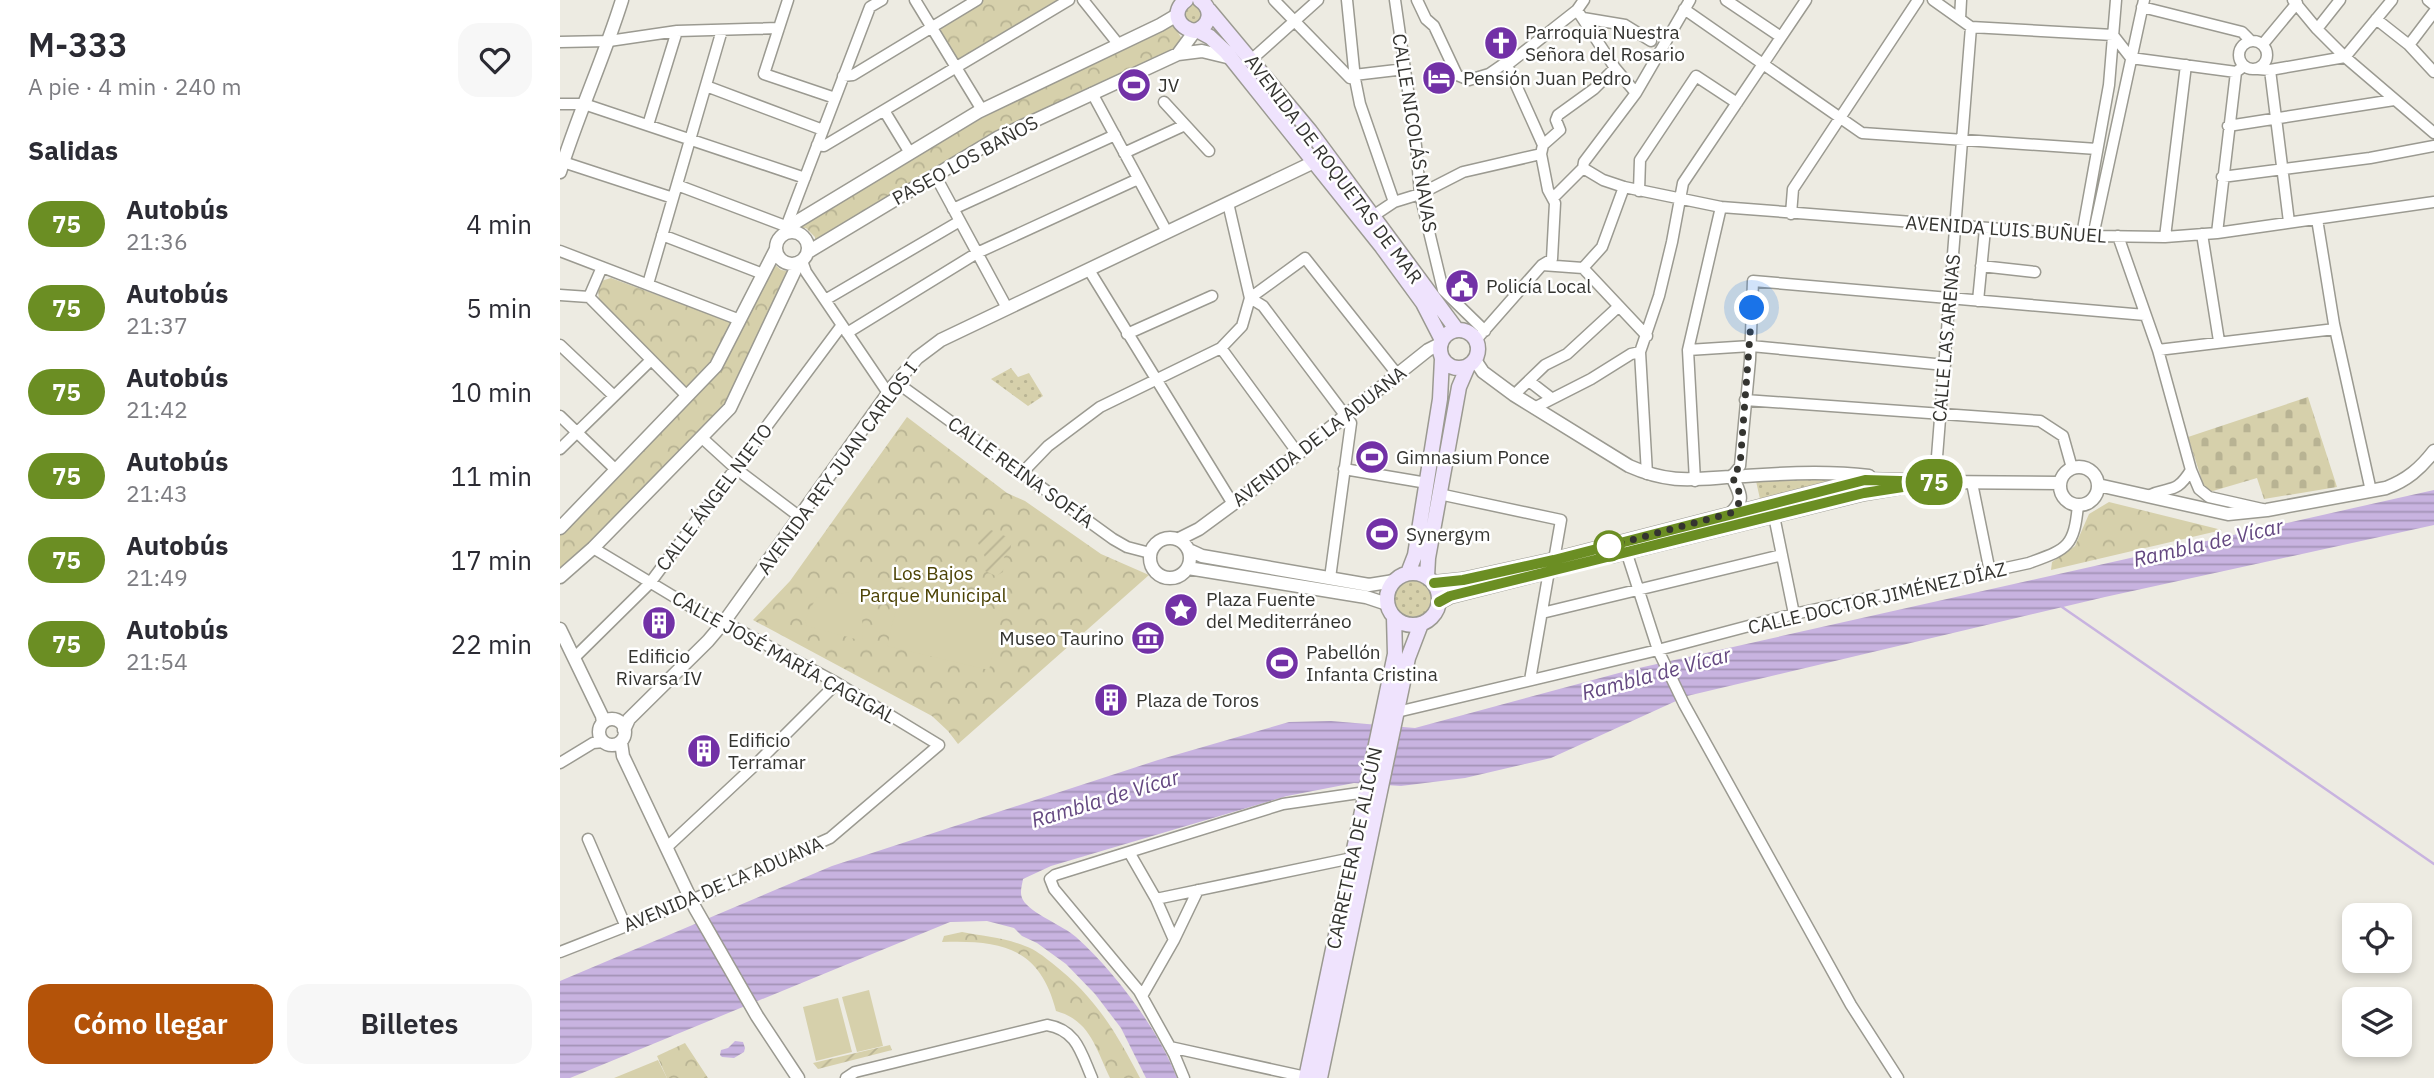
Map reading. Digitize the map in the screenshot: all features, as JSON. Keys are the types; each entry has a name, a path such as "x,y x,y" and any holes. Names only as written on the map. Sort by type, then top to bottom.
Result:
{"main road":[{"path":"1196,31 1206,24 1209,18 1205,5"},
{"name":"AVENIDA DE ROQUETAS DE MAR","path":"1205,5 1310,131 1457,330"},
{"name":"AVENIDA DE ROQUETAS DE MAR","path":"1177,7 1181,26 1210,37 1231,58 1382,247 1423,303 1441,348"},
{"path":"1457,330 1481,335 1478,350 1459,387 1428,558 1431,580 1438,592 1439,602 1433,615 1421,624 1411,625 1394,617 1387,604 1389,587 1408,573 1415,555 1440,400 1441,348 1451,332 1457,330"},
{"path":"1441,348 1451,367 1463,369 1472,363"},
{"path":"1439,602 1450,596 1731,513 1865,480 1935,482"},
{"path":"1408,573 1431,580 1463,580 1552,566 1626,551 1864,493 1935,482"},
{"name":"CARRETERA DE ALICÚN","path":"1391,715 1396,648 1394,617"},
{"name":"CARRETERA DE ALICÚN","path":"1311,1078 1372,793 1391,715 1410,650 1421,624"},
{"name":"CARRETERA DE ALICÚN","path":"1311,1078 1352,858 1372,793"}],"street":[{"path":"622,0 561,167 673,198"},
{"path":"788,0 764,74 835,98"},
{"path":"560,528 716,366 785,231 870,7 881,0"},
{"path":"915,0 982,110"},
{"path":"844,76 853,75 977,0"},
{"path":"817,145 824,146 885,111 1069,0"},
{"path":"1083,0 1119,45"},
{"path":"1274,0 1350,78 1405,69"},
{"path":"1251,60 1318,0"},
{"path":"1347,0 1360,104 1394,202"},
{"name":"CALLE NICOLÁS NAVAS","path":"1395,0 1420,194 1443,290 1481,335"},
{"path":"1417,0 1426,19 1434,26 1457,75 1469,80 1489,74 1505,62 1542,150 1548,190 1553,198 1555,215 1552,259 1542,265 1481,335"},
{"path":"1726,0 1781,37"},
{"path":"1647,474 1640,352 1647,336 1672,242 1683,183 1806,0"},
{"path":"1791,214 1793,189 1918,0"},
{"path":"1933,0 1971,27 2113,35 2131,58 2186,65 2270,70 2344,57 2392,0"},
{"path":"1960,19 1961,0"},
{"path":"2088,236 2097,149 2109,85 2116,0"},
{"path":"2317,29 2340,0"},
{"path":"2428,0 2434,5"},
{"path":"2263,44 2295,2 2344,57 2434,133"},
{"path":"2088,236 2143,4 2242,32 2251,41 2263,44 2268,52 2264,65 2258,69"},
{"path":"1553,198 1583,168 1584,162 1636,93 1687,5 1862,133 2097,149"},
{"name":"PASEO LOS BAÑOS","path":"785,231 982,110 1119,45 1177,7"},
{"path":"1507,65 1581,9"},
{"path":"1581,9 1615,68 1636,93"},
{"path":"1581,9 1625,25 1651,41"},
{"path":"2409,45 2434,12"},
{"path":"2376,19 2409,45 2434,72"},
{"name":"CALLE LAS ARENAS","path":"1935,482 1971,27"},
{"path":"560,42 609,41 677,31 779,28"},
{"path":"648,284 722,30"},
{"path":"648,125 677,31"},
{"name":"PASEO LOS BAÑOS","path":"803,258 999,137 1178,54 1196,31"},
{"path":"2217,233 2228,126 2241,62 2239,52 2244,44 2251,41"},
{"path":"1178,54 1202,51 1231,58"},
{"path":"2165,237 2186,65"},
{"path":"1373,216 1394,202 1420,194 1463,172 1542,150 1560,130 1556,120 1558,115 1594,89 1615,68"},
{"path":"2270,70 2290,222"},
{"path":"1639,191 1640,160 1696,76 1737,103"},
{"path":"706,86 823,130"},
{"path":"1092,93 1167,232"},
{"path":"2228,126 2394,100"},
{"path":"1164,102 1209,152"},
{"path":"560,104 584,104 805,178"},
{"path":"885,111 910,153"},
{"path":"1124,153 1185,125"},
{"path":"953,209 1115,135"},
{"path":"2222,177 2370,158 2434,146"},
{"name":"AVENIDA REY JUAN CARLOS I","path":"560,763 611,730 708,641 896,382 917,358 941,340 1314,162"},
{"name":"AVENIDA LUIS BUÑUEL","path":"1583,168 1603,180 1624,187 1721,207 2088,236 2165,237 2217,233 2434,202"},
{"path":"935,175 1007,308"},
{"path":"845,329 977,253 1138,179"},
{"path":"560,578 593,548 730,408 803,258 807,244 798,233 785,231 677,185"},
{"path":"1583,268 1602,247 1624,187"},
{"path":"1022,472 1048,446 1101,407 1221,348 1241,326 1250,298 1228,203"},
{"path":"1695,481 1688,350 1721,207"},
{"path":"2317,219 2335,329 2371,491"},
{"path":"825,300 960,220"},
{"path":"1978,300 1985,229"},
{"path":"2202,234 2219,341"},
{"path":"662,235 764,274"},
{"path":"2118,236 2158,350 2191,470 2199,488 2208,497 2267,510"},
{"path":"776,249 781,260 786,263 803,258"},
{"path":"560,251 740,320"},
{"path":"803,258 825,300 888,393"},
{"path":"1250,298 1305,258 1397,374"},
{"path":"1542,265 1583,268 1647,336"},
{"path":"589,297 602,267"},
{"path":"1981,267 2035,272"},
{"path":"1089,270 1233,504"},
{"path":"1732,476 1740,466 1751,346 1753,281 2145,315"},
{"path":"560,295 589,297 687,396"},
{"path":"1127,334 1212,296"},
{"path":"1250,298 1263,306 1351,424 1330,578"},
{"path":"1514,395 1545,365 1567,355 1618,307"},
{"name":"CALLE ÁNGEL NIETO","path":"573,658 650,583 735,468 845,329"},
{"path":"2158,350 2335,329"},
{"path":"560,345 614,396"},
{"path":"1688,350 1751,346 1945,365"},
{"path":"1221,348 1297,452"},
{"name":"AVENIDA DE LA ADUANA","path":"1185,546 1199,529 1428,349 1441,348"},
{"path":"1534,408 1591,379 1631,354 1640,352"},
{"path":"560,449 651,360"},
{"path":"1472,363 1534,408 1629,466 1647,474 1695,481 1777,474 1897,480"},
{"path":"1529,381 1551,398"},
{"name":"CALLE REINA SOFÍA","path":"896,382 1113,539 1127,547 1150,553"},
{"path":"1745,400 2040,421 2063,436 2072,468"},
{"path":"560,416 616,470"},
{"path":"701,437 735,468 800,517"},
{"path":"2098,485 2228,514 2267,510 2371,491 2403,481 2416,472 2434,451"},
{"path":"2072,468 2090,470 2094,474 2098,492 2090,502 2078,505 2066,500 2062,495 2062,477 2072,468"},
{"path":"1345,469 1427,483"},
{"path":"2148,496 2158,491 2175,489 2191,470"},
{"path":"2191,470 2194,507"},
{"path":"1731,513 1739,506 1741,499 1732,476"},
{"path":"1935,482 2060,483"},
{"path":"1972,483 1990,572"},
{"path":"1439,494 1562,520 1530,680"},
{"name":"CALLE DOCTOR JIMÉNEZ DÍAZ","path":"1391,715 1530,680 1660,653 1794,614 2029,564 2061,551 2076,531 2078,505"},
{"path":"1774,516 1794,614"},
{"path":"1387,604 1355,595 1188,568 1177,577 1162,577 1152,567 1150,553 1156,543 1173,538 1202,556 1369,585 1394,581"},
{"path":"1185,546 1188,568"},
{"name":"CALLE JOSÉ MARÍA CAGIGAL","path":"593,548 711,619 724,622 836,683 939,745"},
{"path":"1626,551 1660,653 1684,704 1851,1005 1898,1078"},
{"path":"1542,613 1782,555"},
{"path":"560,629 694,906 757,1017 798,1078"},
{"path":"666,848 754,766 836,683"},
{"name":"AVENIDA DE LA ADUANA","path":"561,947 694,906 830,838 939,745"},
{"path":"1184,1078 1142,996 1054,889 1050,879 1055,875 1283,804 1372,793"},
{"path":"588,839 626,927"},
{"path":"1129,852 1156,899 1174,940"},
{"path":"1156,899 1352,858"},
{"path":"1142,996 1174,940 1198,890"},
{"path":"846,1078 855,1072 1047,1025 1062,1027 1074,1039 1092,1078"},
{"path":"1170,1047 1311,1078"}],"green space":[{"path":"977,0 1069,0 956,68 932,27"},
{"path":"1191,4 1203,9 1202,21 1192,25 1183,16"},
{"path":"1165,26 1174,26 1182,39 1178,48 815,243 815,237 806,228 796,228 976,117"},
{"path":"774,264 787,271 726,403 560,572 560,533 719,373"},
{"path":"611,278 733,323 711,366 688,388 599,303 598,287 601,281"},
{"path":"1011,368 1018,377 1029,373 1043,396 1028,406 991,379"},
{"path":"2308,397 2337,487 2264,499 2257,478 2206,493 2188,437"},
{"name":"Los Bajos Parque Municipal","path":"907,417 1007,493 1025,501 1101,554 1149,575 958,744 932,716 753,620 790,581"},
{"path":"1853,478 1760,499 1756,481"},
{"path":"2109,502 2222,530 2051,570 2052,562 2075,546 2089,514"},
{"path":"991,530 1012,539 1010,552 1004,557 1003,572 996,576 985,571 985,557 978,543 979,538"},
{"path":"1413,579 1427,584 1432,598 1427,612 1413,617 1399,612 1394,598 1399,584"},
{"path":"901,588 1003,611 989,670 887,646"},
{"path":"857,591 861,593 863,639 807,626 805,620 816,598"},
{"path":"962,932 1018,943 1036,951 1052,963 1103,1015 1140,1078 1110,1078 1096,1046 1084,1029 1068,1015 1056,1011 1040,973 1015,952 982,943 942,942 944,936"},
{"path":"869,990 883,1046 857,1052 842,997"},
{"path":"838,998 852,1052 816,1061 803,1007"},
{"path":"685,1043 708,1078 667,1078 657,1056"},
{"path":"890,1045 892,1050 818,1069 813,1063"},
{"path":"658,1060 667,1078 614,1078"}],"water":[{"name":"Rambla de Vícar","path":"2434,490 2434,525 2105,597 1687,696 1551,758 1465,778 1401,786 1354,783 1287,796 1051,866 1023,879 1023,900 1033,910 1076,937 1106,967 1147,1021 1177,1078 1146,1078 1121,1028 1095,994 1066,964 1014,928 987,921 950,922 570,1078 560,1078 560,981 832,866 1158,760 1289,722 1331,721 1415,728 1630,670"},
{"path":"735,1041 743,1042 744,1052 734,1058 722,1057 721,1050 728,1048"}],"waterway":[{"path":"2062,607 2434,864"}],"bus line":[{"name":"75","path":"1434,583 1463,580 1554,560 1865,480 1935,482 1864,493 1450,596 1439,602"}],"place":[{"name":"Parroquia Nuestra Señora del Rosario","path":"1501,43"},
{"name":"Pensión Juan Pedro","path":"1439,78"},
{"name":"JV","path":"1134,85"},
{"name":"Policía Local","path":"1462,286"},
{"name":"Gimnasium Ponce","path":"1372,457"},
{"name":"Synergym","path":"1382,534"},
{"name":"Plaza Fuente del Mediterráneo","path":"1181,610"},
{"name":"Edificio Rivarsa IV","path":"659,623"},
{"name":"Museo Taurino","path":"1148,638"},
{"name":"Pabellón Infanta Cristina","path":"1282,663"},
{"name":"Plaza de Toros","path":"1111,700"},
{"name":"Edificio Terramar","path":"704,751"}],"route":[{"path":"1609,546 1731,513 1739,506 1739,490 1732,476 1740,466 1752,308"}]}
